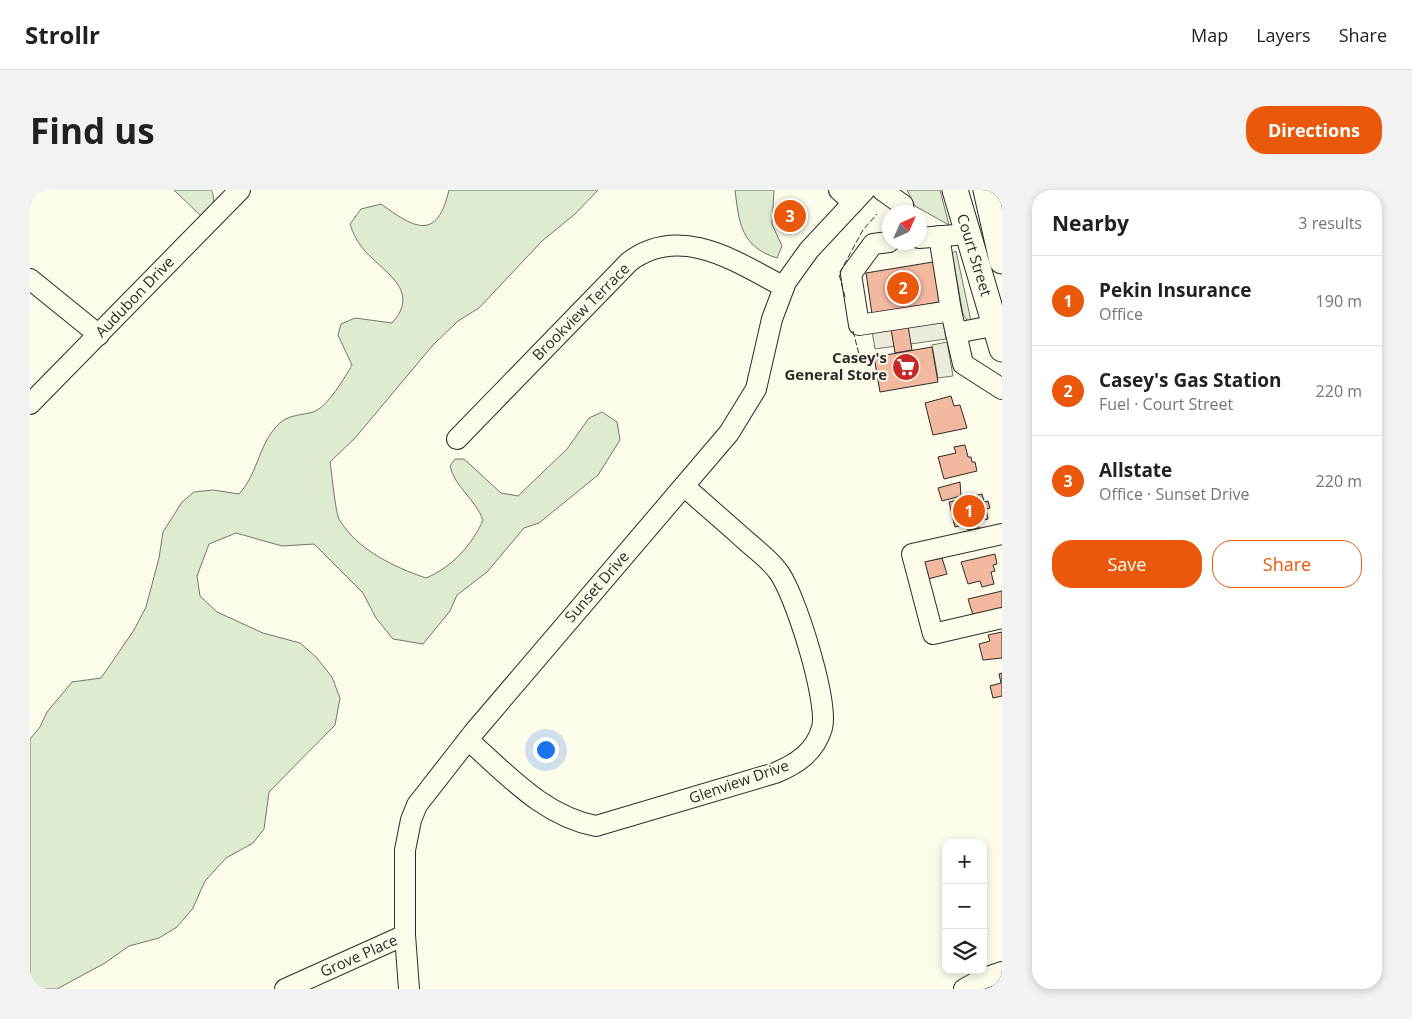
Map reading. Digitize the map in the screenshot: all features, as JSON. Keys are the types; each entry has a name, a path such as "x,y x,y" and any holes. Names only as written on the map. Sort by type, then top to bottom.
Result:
{"main road":[{"name":"Court Street","path":"955,190 1000,333"},
{"name":"Court Street","path":"986,190 1002,261"}],"street":[{"name":"Audubon Drive","path":"30,404 240,190"},
{"path":"882,190 903,205"},
{"name":"Sunset Drive","path":"409,989 405,935 405,850 411,820 425,792 729,433 756,389 774,312 784,288 800,261 854,193"},
{"path":"968,234 929,237 951,312 963,364 1002,388"},
{"path":"882,243 873,244 851,274 859,326 951,312"},
{"name":"Brookview Terrace","path":"457,439 629,262 644,252 678,244 700,246 738,262 784,288"},
{"path":"30,279 99,335"},
{"path":"956,333 1000,333"},
{"name":"Glenview Drive","path":"468,740 550,809 574,822 596,826 775,773 804,757 816,744 822,729 824,711 801,619 784,579 769,561 684,486"},
{"path":"1002,534 912,554 933,634 1002,618"},
{"name":"Grove Place","path":"285,989 405,935"},
{"path":"964,989 982,979 1002,972"}],"green space":[{"path":"174,190 211,190 214,198 212,205 203,218"},
{"path":"449,190 598,190 575,214 542,241 479,308 458,321 433,345 355,438 330,462 339,519 356,540 377,556 426,578 444,568 460,554 473,538 483,520 452,473 450,466 455,459 464,459 501,493 518,496 567,449 589,418 602,412 617,422 620,440 598,475 539,523 524,528 487,572 457,595 450,611 423,644 393,639 376,618 363,593 314,544 282,546 236,533 209,544 197,576 200,596 217,612 263,633 300,643 316,657 332,677 340,698 335,725 269,792 264,829 253,843 226,858 205,881 193,908 177,927 159,938 129,946 105,963 57,989 30,989 30,739 40,727 47,712 72,682 101,678 134,630 146,607 159,558 163,532 182,502 194,492 213,490 239,494 251,477 273,430 288,418 313,412 324,405 352,365 338,335 341,324 355,318 392,323 400,312 403,301 397,283 362,248 351,228 350,224 361,209 381,204 404,219 423,226 431,224 438,218 444,207"},
{"path":"735,190 774,190 772,224 782,246 777,258 756,247 744,232 738,213"},
{"path":"907,190 940,190 949,225 927,213 927,205 914,205"},
{"path":"956,251 971,321 967,320 963,314 952,253"}],"shaded area":[{"path":"943,321 946,339 875,349 872,331"},
{"path":"947,342 953,376 938,378 932,345"}],"building":[{"path":"792,202 803,211 800,214 803,217 799,221 796,219 789,227 778,218"},
{"path":"939,261 945,301 905,308 912,350 895,353 888,311 872,314 866,273"},
{"name":"Casey's General Store","path":"932,347 938,382 880,392 874,357"},
{"path":"951,396 954,406 960,405 967,428 933,435 925,403"},
{"path":"965,445 968,457 971,457 972,462 975,462 977,471 944,479 938,457 956,453 954,447"},
{"path":"960,482 961,496 942,501 938,488"},
{"path":"982,494 984,502 988,501 990,508 986,509 988,519 978,521 979,528 968,530 966,524 955,527 949,502"},
{"path":"995,554 997,564 993,565 995,571 991,572 994,584 982,587 980,581 968,584 961,562"},
{"path":"942,558 947,574 928,579 923,562"},
{"path":"1002,591 1002,615 982,620 979,613 973,615 968,599"},
{"path":"1002,632 1002,658 983,660 979,644 990,641 988,635"},
{"path":"1002,673 1002,696 993,698 990,686 1001,683 999,674"}],"fence":[{"path":"845,297 839,274 863,230 877,214"},
{"path":"853,331 860,358 874,357"}],"place":[{"name":"Allstate","path":"790,216"},
{"name":"Casey's Gas Station","path":"903,288"},
{"name":"Casey's General Store","path":"906,367"},
{"name":"Pekin Insurance","path":"969,511"}]}
